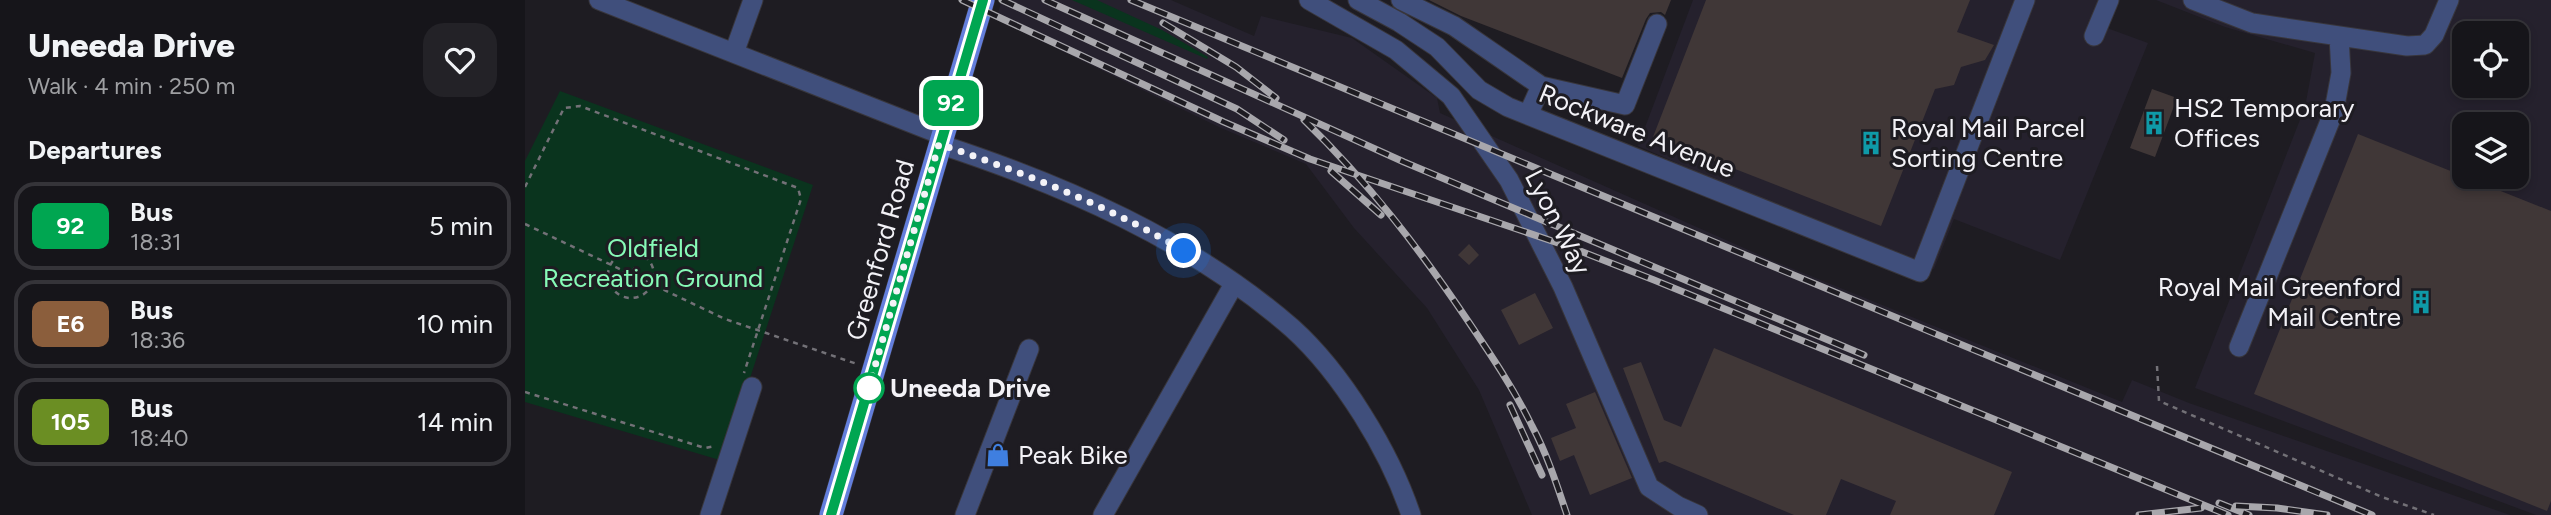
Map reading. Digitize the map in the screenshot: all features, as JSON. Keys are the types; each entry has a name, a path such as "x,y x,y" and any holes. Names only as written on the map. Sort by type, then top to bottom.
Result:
{"main road":[{"name":"Greenford Road","path":"831,515 983,0"}],"street":[{"path":"734,53 753,0"},
{"name":"Lyon Way","path":"1309,0 1396,50 1451,96 1509,180 1563,287 1649,487 1678,506 1698,515"},
{"name":"Rockware Avenue","path":"1357,0 1399,22 1437,47 1479,90 1509,107 1920,272 2025,0"},
{"path":"1401,0 1454,26 1541,86 1625,105 1657,24"},
{"path":"2094,36 2109,0"},
{"path":"2193,0 2252,23 2407,46 2425,45 2434,35 2449,0"},
{"path":"605,1 1065,191 1142,227 1234,285 1293,329 1336,378 1370,427 1412,515"},
{"path":"2239,347 2334,111 2341,74 2339,36"},
{"path":"1528,115 1541,86"},
{"path":"1103,515 1234,285"},
{"path":"965,515 1029,349"},
{"path":"710,515 746,385"}],"path":[{"path":"525,187 564,108 580,106 798,188 801,199 759,331 746,385"},
{"path":"525,224 624,271"},
{"path":"632,252 639,254 652,267 652,285 646,293 638,297 623,296 613,289 610,283 611,265 620,255 632,252"},
{"path":"624,271 631,267 638,271 639,278"},
{"path":"624,271 624,280 631,284 639,278"},
{"path":"639,278 725,319 874,370"},
{"path":"2157,366 2159,401 2382,497 2434,515"},
{"path":"525,392 705,449 719,445"}],"shaded area":[{"path":"1002,0 1171,0 1254,36 1261,16 1352,38 1437,98 1440,113 1771,260 2122,402 2132,380 2189,403 2510,515 1532,515 1479,390 1427,308 1354,228 1306,164 1221,128 996,19"},
{"path":"1693,0 2120,0 2107,28 2148,43 2060,260 1954,219 1934,269 1882,253 1638,146"},
{"path":"2156,0 2551,0 2551,515 2536,515 2195,388 2305,107 2315,53 2225,27"}],"green space":[{"path":"1072,0 1097,0 1162,30 1208,57 1207,59"},
{"name":"Oldfield Recreation Ground","path":"560,91 813,185 723,461 525,402 525,161"}],"building":[{"path":"1429,0 1671,0 1665,15 1661,12 1650,13 1646,19 1622,78 1461,16"},
{"path":"1706,0 1970,0 1957,32 1994,45 1985,60 1961,67 1954,85 1935,89 1881,226 1653,137"},
{"name":"HS2 Temporary Offices","path":"2152,89 2177,98 2155,157 2130,148"},
{"name":"Royal Mail Greenford Mail Centre","path":"2358,134 2452,172 2452,189 2496,189 2551,211 2551,501 2547,511 2254,394"},
{"path":"1469,244 1479,255 1469,265 1458,255"},
{"path":"1535,293 1553,328 1519,345 1501,310"},
{"path":"1714,348 2012,472 1994,515 1890,515 1896,501 1841,479 1826,515 1794,515 1665,461 1659,463 1623,368 1641,362 1664,420 1681,427"},
{"path":"1595,392 1632,478 1590,495 1574,455 1560,461 1551,438 1576,428 1566,404"}],"railway":[{"path":"962,0 1310,159 1570,247 2228,515"},
{"path":"1002,0 1237,109 1284,140"},
{"path":"1045,0 1404,162 1864,355"},
{"path":"1131,0 2372,515"},
{"path":"1163,23 1236,67 1276,98"},
{"path":"1304,120 1350,167 1392,216 1502,372 1537,437 1567,515"},
{"path":"1331,171 1381,215"},
{"path":"1510,405 1542,475"},
{"path":"2219,503 2249,515"},
{"path":"2236,506 2327,515"},
{"path":"2139,515 2201,508"}],"bus line":[{"name":"92","path":"831,515 983,0"}],"place":[{"name":"HS2 Temporary Offices","path":"2154,123"},
{"name":"Royal Mail Parcel Sorting Centre","path":"1871,143"},
{"name":"Royal Mail Greenford Mail Centre","path":"2421,302"},
{"name":"Uneeda Drive","path":"869,388"},
{"name":"Peak Bike","path":"998,455"}],"route":[{"path":"869,388 867,394 939,144 1065,191 1142,227 1184,251"}]}
